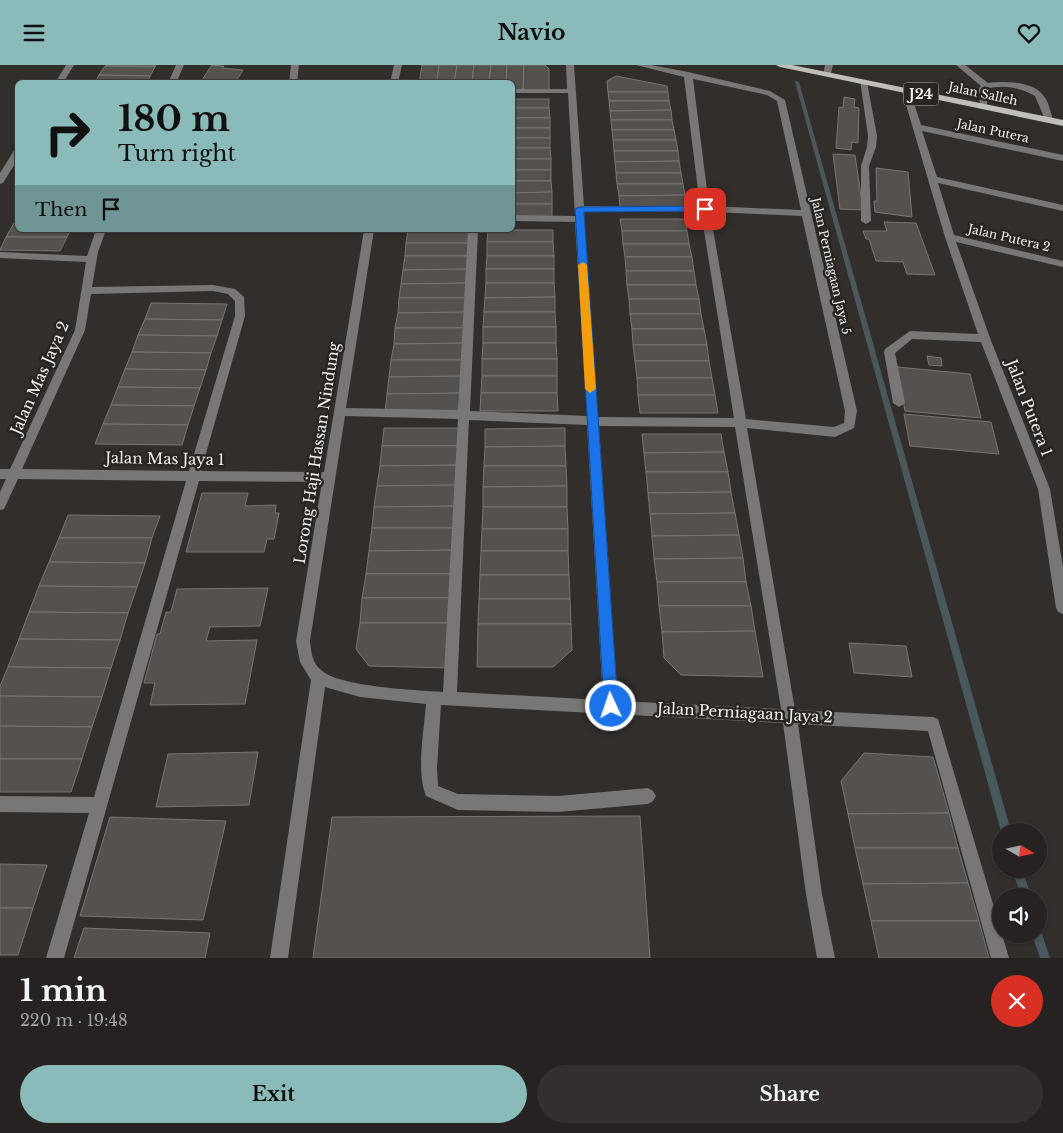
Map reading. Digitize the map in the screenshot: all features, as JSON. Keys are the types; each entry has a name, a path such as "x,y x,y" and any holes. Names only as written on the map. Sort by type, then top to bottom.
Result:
{"main road":[{"name":"Jalan Salleh","path":"780,65 1063,123"}],"street":[{"path":"62,80 70,65"},
{"path":"173,80 180,65"},
{"path":"293,80 295,65"},
{"path":"395,80 398,65"},
{"path":"570,65 611,706"},
{"name":"Jalan Perniagaan Jaya 5","path":"640,65 770,93 781,100 851,411 850,425 835,432 741,423"},
{"path":"827,75 829,65"},
{"path":"960,65 986,86"},
{"path":"688,74 705,209 789,715 814,894 826,958"},
{"path":"863,82 872,140 872,151 866,159 865,166 866,221"},
{"path":"983,107 983,88 986,86 995,84 1036,92 1040,96 1048,120"},
{"path":"515,91 572,91"},
{"name":"Jalan Putera 1","path":"906,91 950,237 985,338 1044,489 1063,608"},
{"name":"Jalan Putera","path":"917,127 1063,158"},
{"path":"0,181 15,156"},
{"path":"932,179 1063,208"},
{"path":"515,218 705,209 806,213"},
{"name":"Jalan Mas Jaya 2","path":"0,505 80,330 92,259 100,232"},
{"name":"Lorong Haji Hassan Nindung","path":"319,677 306,662 302,641 369,232"},
{"path":"450,697 473,232"},
{"name":"Jalan Putera 2","path":"950,237 1063,264"},
{"path":"0,255 92,259"},
{"path":"55,958 240,316 240,300 231,291 213,288 88,291"},
{"path":"899,403 889,352 910,335 985,338"},
{"path":"340,412 592,421 741,423"},
{"name":"Jalan Mas Jaya 1","path":"0,474 330,477"},
{"path":"280,958 319,677"},
{"name":"Jalan Perniagaan Jaya 2","path":"319,677 340,685 366,690 434,698 450,697 933,724 1000,958"},
{"path":"434,698 429,768 432,791 458,802 558,804 648,796"},
{"path":"0,804 99,805"}],"building":[{"path":"106,65 156,65 155,67"},
{"path":"212,65 243,70 237,80 202,80"},
{"path":"422,65 439,65 437,80 420,80"},
{"path":"439,65 457,65 454,80 437,80"},
{"path":"457,65 474,65 472,80 454,80"},
{"path":"474,65 491,65 489,80 472,80"},
{"path":"491,65 507,65 506,80 489,80"},
{"path":"507,65 524,65 523,91 515,91 515,80 506,80"},
{"path":"524,65 545,65 549,69 549,91 523,91"},
{"path":"105,66 155,67 150,76 99,75"},
{"path":"99,75 150,76 148,80 96,80"},
{"path":"616,76 667,86 668,92 608,92 607,81"},
{"path":"608,92 668,92 669,101 609,101"},
{"path":"844,97 855,99 854,107 859,108 858,143 852,142 851,150 836,148 839,107 843,108"},
{"path":"515,99 549,99 549,108 515,108"},
{"path":"609,101 669,101 671,110 610,111"},
{"path":"515,108 549,108 550,118 515,118"},
{"path":"671,110 672,120 611,120 610,111"},
{"path":"515,118 550,118 550,128 515,128"},
{"path":"611,120 672,120 674,130 612,130"},
{"path":"515,128 550,128 550,138 515,138"},
{"path":"612,130 674,130 676,140 613,140"},
{"path":"515,138 550,138 550,148 515,148"},
{"path":"613,140 676,140 678,151 614,151"},
{"path":"515,148 550,148 551,159 515,159"},
{"path":"614,151 678,151 679,161 615,162"},
{"path":"833,154 855,155 863,210 840,209"},
{"path":"515,159 551,159 551,170 515,170"},
{"path":"679,161 681,173 616,173 615,162"},
{"path":"876,168 908,172 912,217 875,212 874,201 877,201"},
{"path":"515,170 551,170 551,181 515,181"},
{"path":"616,173 681,173 683,184 617,184"},
{"path":"515,181 551,181 552,192 515,193"},
{"path":"617,184 683,184 685,195 619,196"},
{"path":"552,192 552,204 515,204 515,193"},
{"path":"685,195 687,207 620,207 619,196"},
{"path":"515,204 552,204 552,217 515,217"},
{"path":"620,219 685,219 687,231 622,231"},
{"path":"884,222 916,223 935,275 907,274 903,262 876,261 869,239 866,239 863,231 887,231"},
{"path":"14,223 15,232 70,232 67,237 6,237"},
{"path":"553,230 553,242 487,242 488,232"},
{"path":"622,231 687,231 689,244 623,244"},
{"path":"408,232 473,232 473,243 406,243"},
{"path":"6,237 67,237 60,251 0,250"},
{"path":"487,242 553,242 554,256 487,256"},
{"path":"406,243 473,243 472,256 405,256"},
{"path":"623,244 689,244 692,257 625,257"},
{"path":"405,256 472,256 471,269 403,270"},
{"path":"487,256 554,256 554,269 486,269"},
{"path":"625,257 692,257 694,271 626,271"},
{"path":"471,269 470,283 401,284 403,270"},
{"path":"486,269 554,269 554,283 486,283"},
{"path":"626,271 694,271 696,285 627,285"},
{"path":"470,283 470,298 399,298 401,284"},
{"path":"486,283 554,283 555,297 485,298"},
{"path":"627,285 696,285 699,299 629,299"},
{"path":"555,297 555,312 484,312 485,298"},
{"path":"399,298 470,298 468,312 398,313"},
{"path":"629,299 699,299 701,314 630,314"},
{"path":"151,303 227,304 222,320 145,319"},
{"path":"468,312 468,328 395,328 398,313"},
{"path":"484,312 555,312 556,327 483,327"},
{"path":"630,314 701,314 704,329 632,329"},
{"path":"145,319 222,320 217,336 138,335"},
{"path":"483,327 556,327 556,343 483,343"},
{"path":"395,328 468,328 467,343 394,344"},
{"path":"632,329 704,329 707,345 633,345"},
{"path":"138,335 217,336 211,353 132,352"},
{"path":"467,343 466,360 391,360 394,344"},
{"path":"483,343 556,343 557,359 482,359"},
{"path":"633,345 707,345 709,361 635,361"},
{"path":"132,352 211,353 206,370 125,369"},
{"path":"927,356 941,358 942,366 929,365"},
{"path":"482,359 557,359 557,376 482,376"},
{"path":"391,360 466,360 465,376 389,377"},
{"path":"635,361 709,361 712,378 637,378"},
{"path":"897,367 970,374 981,418 905,411"},
{"path":"125,369 206,370 200,388 118,387"},
{"path":"465,376 464,393 387,394 389,377"},
{"path":"482,376 557,376 557,393 481,393"},
{"path":"637,378 712,378 715,395 638,395"},
{"path":"118,387 200,388 194,406 111,405"},
{"path":"464,393 463,411 385,412 387,394"},
{"path":"481,393 557,393 558,411 480,411"},
{"path":"638,395 715,395 718,413 640,413"},
{"path":"111,405 194,406 188,425 103,424"},
{"path":"904,414 991,422 999,454 910,446"},
{"path":"103,424 188,425 182,445 95,444"},
{"path":"384,428 463,428 463,446 382,446"},
{"path":"565,428 565,446 485,447 485,429"},
{"path":"642,434 721,434 724,452 644,453"},
{"path":"382,446 463,446 461,465 380,466"},
{"path":"565,446 566,466 484,466 485,447"},
{"path":"724,452 728,472 646,472 644,453"},
{"path":"461,465 460,485 377,486 380,466"},
{"path":"484,466 566,466 567,486 483,487"},
{"path":"646,472 728,472 731,492 648,493"},
{"path":"460,485 459,506 374,507 377,486"},
{"path":"567,486 567,507 483,507 483,487"},
{"path":"731,492 735,513 650,514 648,493"},
{"path":"202,493 248,493 245,506 276,505 275,513 279,513 274,539 267,539 264,552 186,552"},
{"path":"459,506 458,528 372,528 374,507"},
{"path":"483,507 567,507 568,529 482,529"},
{"path":"735,513 739,535 652,536 650,514"},
{"path":"68,515 160,516 152,538 59,538"},
{"path":"372,528 458,528 456,550 369,551"},
{"path":"482,529 568,529 568,551 481,551"},
{"path":"739,535 743,558 654,559 652,536"},
{"path":"59,538 152,538 145,563 49,562"},
{"path":"456,550 455,574 366,574 369,551"},
{"path":"481,551 568,551 569,575 480,575"},
{"path":"743,558 746,582 657,582 654,559"},
{"path":"49,562 145,563 137,587 39,586"},
{"path":"366,574 455,574 454,598 362,598"},
{"path":"480,575 569,575 570,599 479,599"},
{"path":"657,582 746,582 751,606 659,606"},
{"path":"39,586 137,587 128,613 29,612"},
{"path":"268,588 260,626 210,627 206,641 257,640 245,704 150,705 155,683 144,683 157,634 160,634 166,612 171,612 177,589"},
{"path":"362,598 454,598 452,623 360,623"},
{"path":"479,599 570,599 571,624 478,624"},
{"path":"659,606 751,606 755,631 662,632"},
{"path":"29,612 128,613 120,640 19,639"},
{"path":"360,623 452,623 449,668 369,666 356,649"},
{"path":"478,624 571,624 572,650 553,667 477,667"},
{"path":"755,631 763,677 681,675 664,658 662,632"},
{"path":"19,639 120,640 111,668 8,667"},
{"path":"849,643 906,646 912,677 854,673"},
{"path":"8,667 111,668 102,697 0,696 0,686"},
{"path":"0,696 102,697 92,727 0,726"},
{"path":"0,726 92,727 82,759 0,759"},
{"path":"258,752 249,805 156,807 168,754"},
{"path":"864,753 933,757 949,813 848,814 841,781"},
{"path":"0,759 82,759 71,792 0,792"},
{"path":"949,813 958,848 855,848 848,814"},
{"path":"640,816 650,958 313,958 332,817"},
{"path":"110,817 226,821 203,920 80,916"},
{"path":"855,848 958,848 968,883 863,884"},
{"path":"0,864 47,865 33,908 0,908"},
{"path":"968,883 979,921 871,921 863,884"},
{"path":"0,908 33,908 18,955 0,955"},
{"path":"871,921 979,921 989,958 879,958"},
{"path":"84,928 210,933 205,958 74,958"}],"waterway":[{"path":"797,82 1004,823"},
{"path":"1020,878 1023,888"},
{"path":"1040,943 1045,958"}],"slow traffic":[{"path":"583,265 590,389"}],"route":[{"path":"611,706 579,209 705,209"}]}
